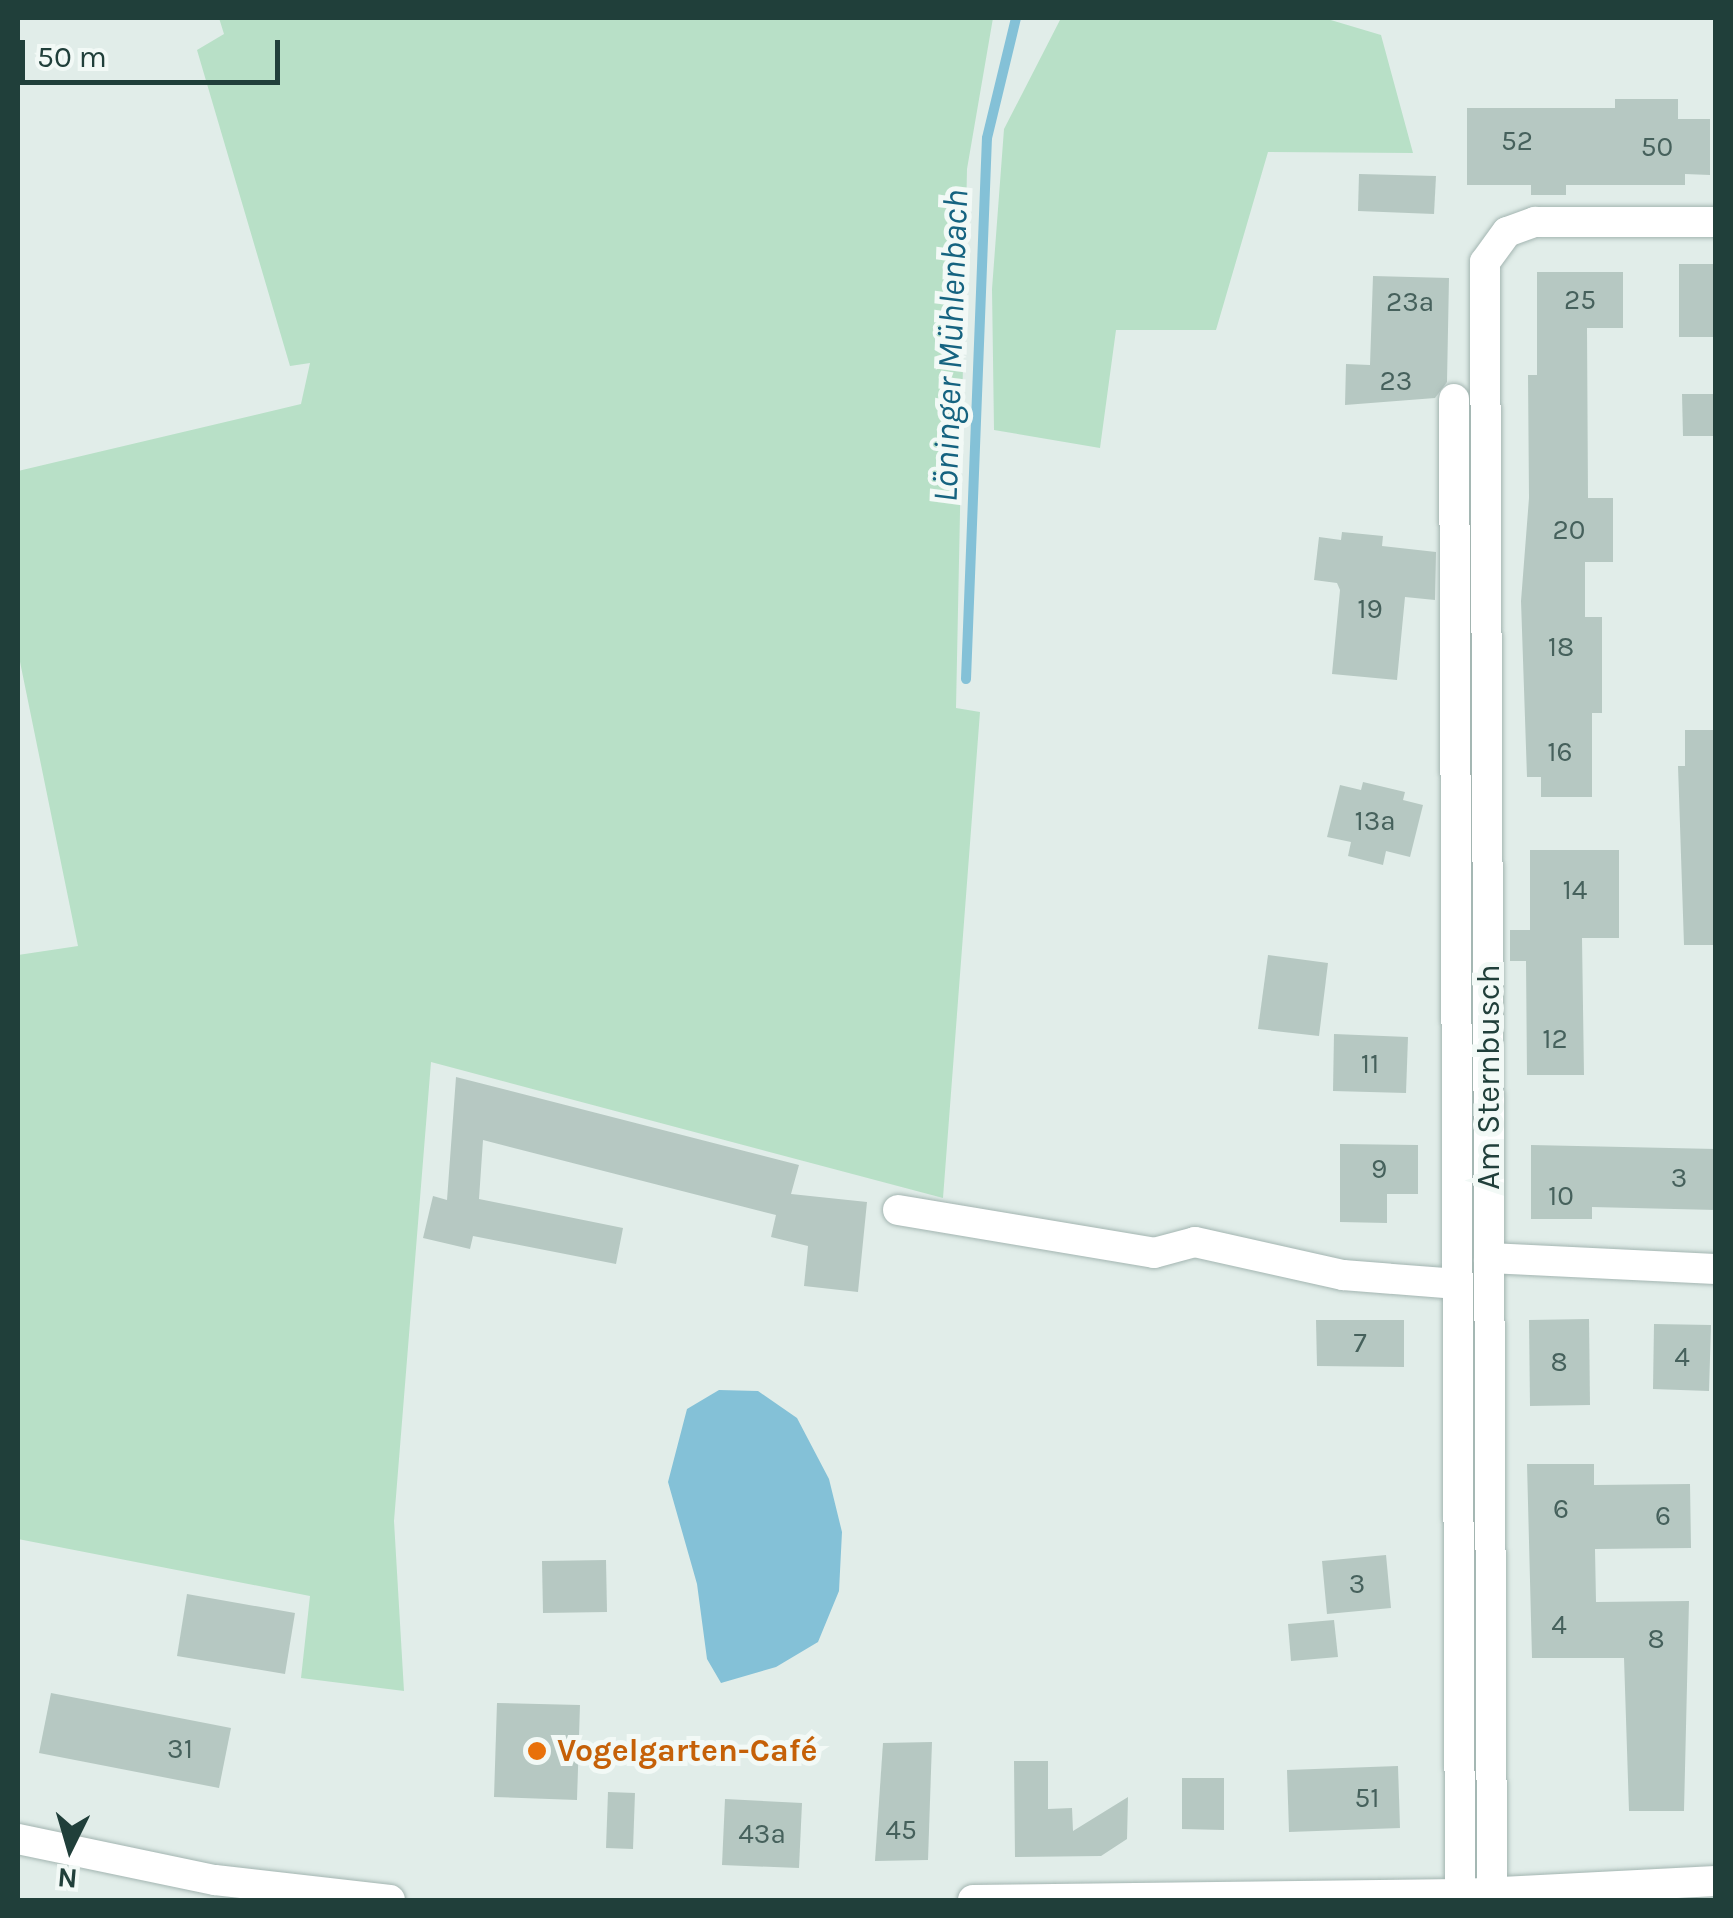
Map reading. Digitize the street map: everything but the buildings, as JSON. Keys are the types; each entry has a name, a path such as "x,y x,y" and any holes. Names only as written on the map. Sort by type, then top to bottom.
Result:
{"street":[{"name":"Am Sternbusch","path":"1492,1892 1486,262 1507,232 1535,222 1716,222"},
{"name":"Am Sternbusch","path":"1454,399 1460,1897"},
{"path":"1456,888 1488,888"},
{"path":"898,1210 1154,1253 1195,1242 1343,1276 1458,1284"},
{"path":"1489,1258 1716,1269"},
{"path":"18,1839 216,1880 390,1900"},
{"path":"972,1900 1460,1897 1716,1881"}],"green space":[{"path":"219,18 993,18 967,169 956,708 980,712 943,1198 431,1062 394,1521 404,1691 301,1678 310,1596 18,1539 18,955 78,946 18,652 18,471 301,404 310,363 290,366 197,50 224,34"},
{"path":"1061,18 1324,18 1381,35 1413,153 1268,152 1216,330 1116,330 1100,448 994,430 992,289 1004,129"}],"water":[{"path":"719,1390 758,1391 797,1418 829,1479 842,1532 839,1591 818,1642 776,1667 721,1683 707,1659 697,1584 668,1482 687,1409"}],"waterway":[{"name":"Löninger Mühlenbach","path":"966,679 987,138 1016,18"}],"place":[{"name":"Vogelgarten-Café","path":"537,1751"}]}
